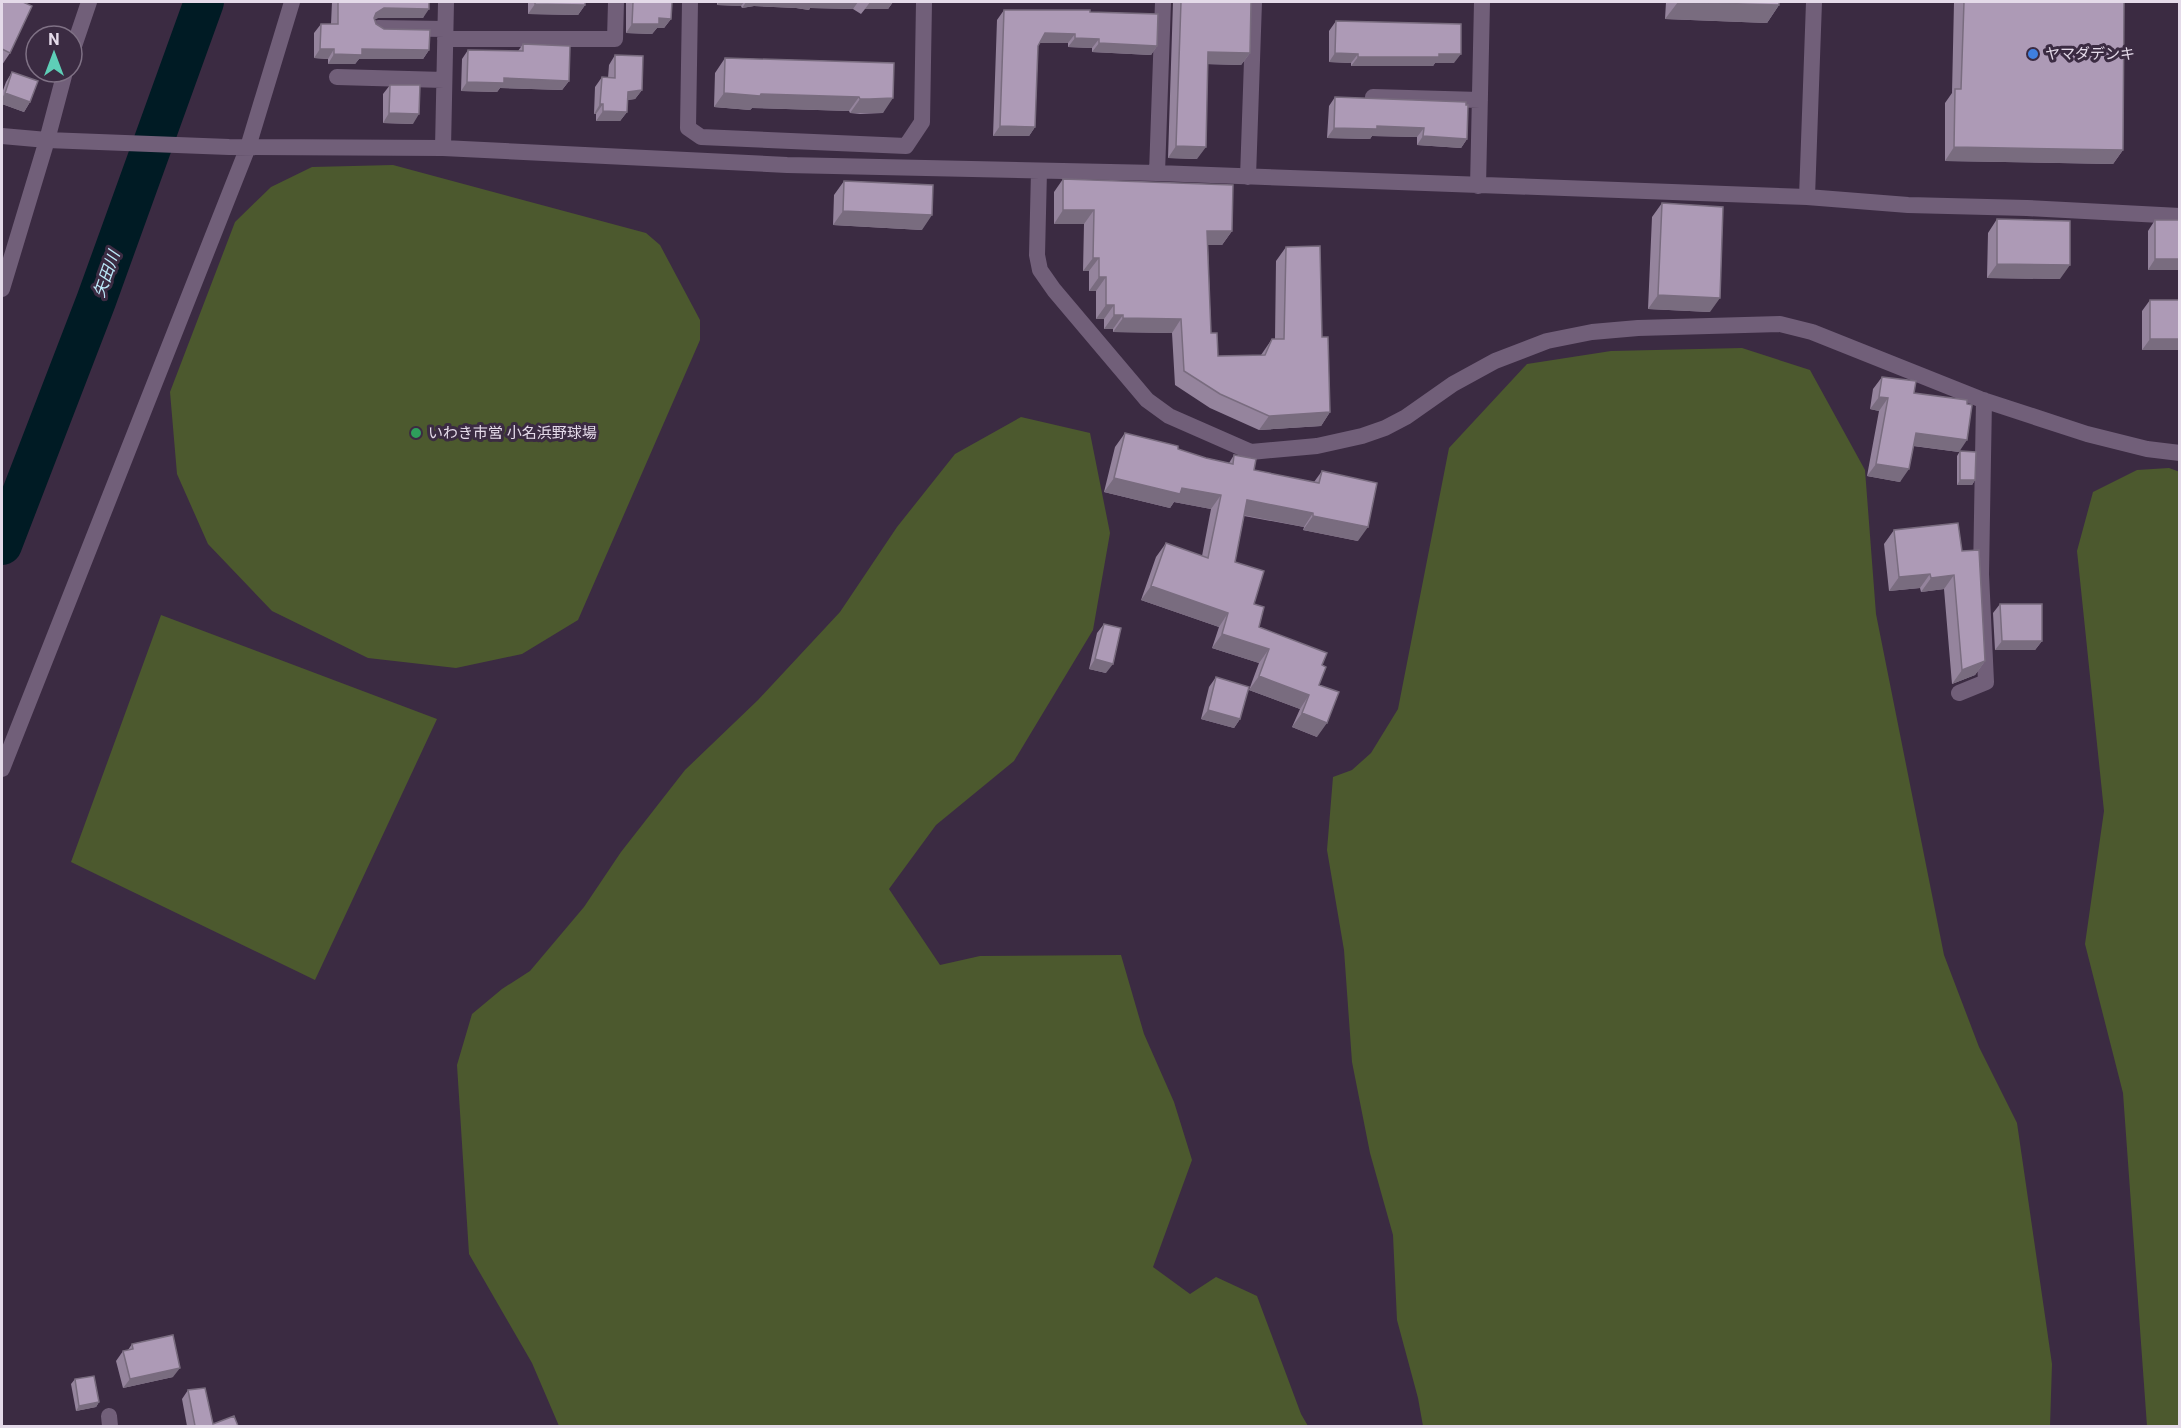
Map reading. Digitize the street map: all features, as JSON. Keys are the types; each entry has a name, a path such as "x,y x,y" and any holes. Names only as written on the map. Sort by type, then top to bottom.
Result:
{"street":[{"path":"82,24 89,2"},
{"path":"2,769 248,147 292,2"},
{"path":"443,148 446,2"},
{"path":"378,28 445,34 615,39 616,2"},
{"path":"690,2 688,129 701,137 906,146 922,122 924,2"},
{"path":"1157,173 1163,2"},
{"path":"1248,177 1254,2"},
{"path":"1478,186 1482,2"},
{"path":"1807,197 1814,2"},
{"path":"337,77 444,80"},
{"path":"2,289 48,140 62,84"},
{"path":"1374,97 1480,100"},
{"path":"2,136 229,147 443,148 787,165 1157,173 1807,197 1908,205 2028,208 2180,216"},
{"path":"1039,171 1037,255 1040,270 1053,290 1147,400 1168,416 1251,452 1317,446 1362,436 1385,428 1406,417 1453,384 1495,361 1524,349 1592,332 1638,328 1780,324 1812,332 1984,400 2087,434 2147,449 2180,453"},
{"path":"1959,693 1986,682 1980,574 1984,400"}],"green space":[{"name":"いわき市営 小名浜野球場","path":"393,165 646,233 660,245 700,320 700,340 578,620 522,654 456,668 368,658 272,611 208,544 177,474 170,392 235,222 271,187 312,167"},
{"path":"1742,348 1810,370 1865,470 1876,614 1944,955 1979,1047 2017,1123 2052,1364 2050,1426 1423,1426 1418,1398 1397,1320 1393,1235 1370,1153 1352,1062 1344,950 1327,850 1333,777 1352,770 1371,753 1398,709 1449,448 1527,364 1611,351"},
{"path":"1021,417 1090,433 1110,533 1093,630 1014,761 936,825 889,889 940,965 980,956 1121,955 1144,1034 1174,1102 1192,1160 1153,1267 1190,1294 1216,1277 1257,1296 1301,1414 1308,1426 559,1426 532,1363 469,1254 457,1065 472,1014 502,989 530,971 584,907 621,852 685,770 758,700 840,612 897,527 955,454"},
{"path":"2169,468 2180,472 2180,1426 2147,1426 2123,1093 2085,944 2104,811 2077,551 2093,492 2137,470"},
{"path":"161,615 437,719 315,980 71,862"}],"building":[{"path":"3,2 23,2 32,6 10,53 2,49"},
{"path":"338,2 429,2 429,9 384,8 376,13 374,18 376,24 384,29 430,30 429,50 362,49 362,55 334,54 334,49 320,49 321,24 338,24"},
{"path":"535,2 585,2 585,5 535,4"},
{"path":"633,2 672,2 671,19 659,18 659,24 632,24"},
{"path":"1181,2 1251,2 1250,53 1208,52 1206,147 1176,146"},
{"path":"1678,2 1779,2 1779,5"},
{"name":"ヤマダデンキ","path":"1964,2 2124,2 2123,150 1954,147 1955,89 1961,89"},
{"path":"1004,10 1090,10 1090,12 1158,14 1157,46 1099,43 1099,39 1075,38 1075,34 1045,33 1038,46 1035,127 1000,126"},
{"path":"1336,21 1461,24 1461,54 1439,54 1439,57 1358,57 1358,54 1335,53"},
{"path":"523,44 570,46 569,81 504,78 504,83 467,82 468,50 523,51"},
{"path":"615,55 643,56 642,90 628,92 627,112 603,111 603,104 600,104 602,77 615,78"},
{"path":"725,58 894,63 893,98 860,99 859,97 761,94 760,96 724,93"},
{"path":"12,72 24,76 24,84 37,84 30,102 5,93"},
{"path":"390,85 420,85 419,114 389,113"},
{"path":"1335,97 1466,102 1468,105 1467,139 1423,136 1424,128 1377,126 1377,129 1334,128"},
{"path":"1063,179 1233,185 1232,231 1207,231 1211,333 1217,333 1218,356 1265,355 1272,339 1284,339 1286,247 1320,246 1322,337 1328,337 1330,412 1269,416 1220,394 1184,371 1181,319 1123,318 1123,315 1114,315 1114,305 1106,305 1106,277 1099,277 1099,258 1093,258 1094,210 1063,210"},
{"path":"844,181 933,185 932,215 843,211"},
{"path":"1662,203 1723,207 1720,298 1658,295"},
{"path":"1997,219 2070,221 2070,265 1997,264"},
{"path":"2155,220 2180,220 2180,259 2155,259"},
{"path":"2150,300 2179,300 2180,339 2150,339"},
{"path":"1882,377 1916,381 1914,393 1967,400 1967,404 1972,405 1967,440 1916,433 1909,469 1876,464 1888,398 1879,397"},
{"path":"1125,433 1178,446 1178,449 1233,464 1234,455 1256,459 1254,470 1319,483 1322,471 1377,483 1368,527 1247,500 1235,562 1264,571 1254,604 1264,607 1259,627 1327,653 1322,665 1326,667 1319,685 1339,692 1327,723 1302,713 1309,695 1259,676 1269,649 1222,634 1228,613 1151,586 1166,543 1208,558 1221,495 1182,488 1180,494 1114,478"},
{"path":"1960,451 1976,452 1975,480 1960,480"},
{"path":"1958,523 1962,551 1979,550 1985,661 1962,670 1954,575 1931,578 1930,574 1899,577 1894,530"},
{"path":"2000,604 2042,604 2042,641 2002,641"},
{"path":"1104,624 1121,628 1113,664 1095,659"},
{"path":"1216,677 1249,687 1240,719 1208,710"},
{"path":"173,1335 180,1368 130,1379 123,1351 133,1349 132,1344"},
{"path":"94,1376 99,1402 79,1406 75,1379"},
{"path":"205,1388 213,1424 234,1416 238,1426 195,1426 188,1390"}],"waterway":[{"name":"矢田川","path":"2,545 96,301 204,2"}],"place":[{"name":"ヤマダデンキ","path":"2033,54"},
{"name":"いわき市営 小名浜野球場","path":"416,433"}]}
